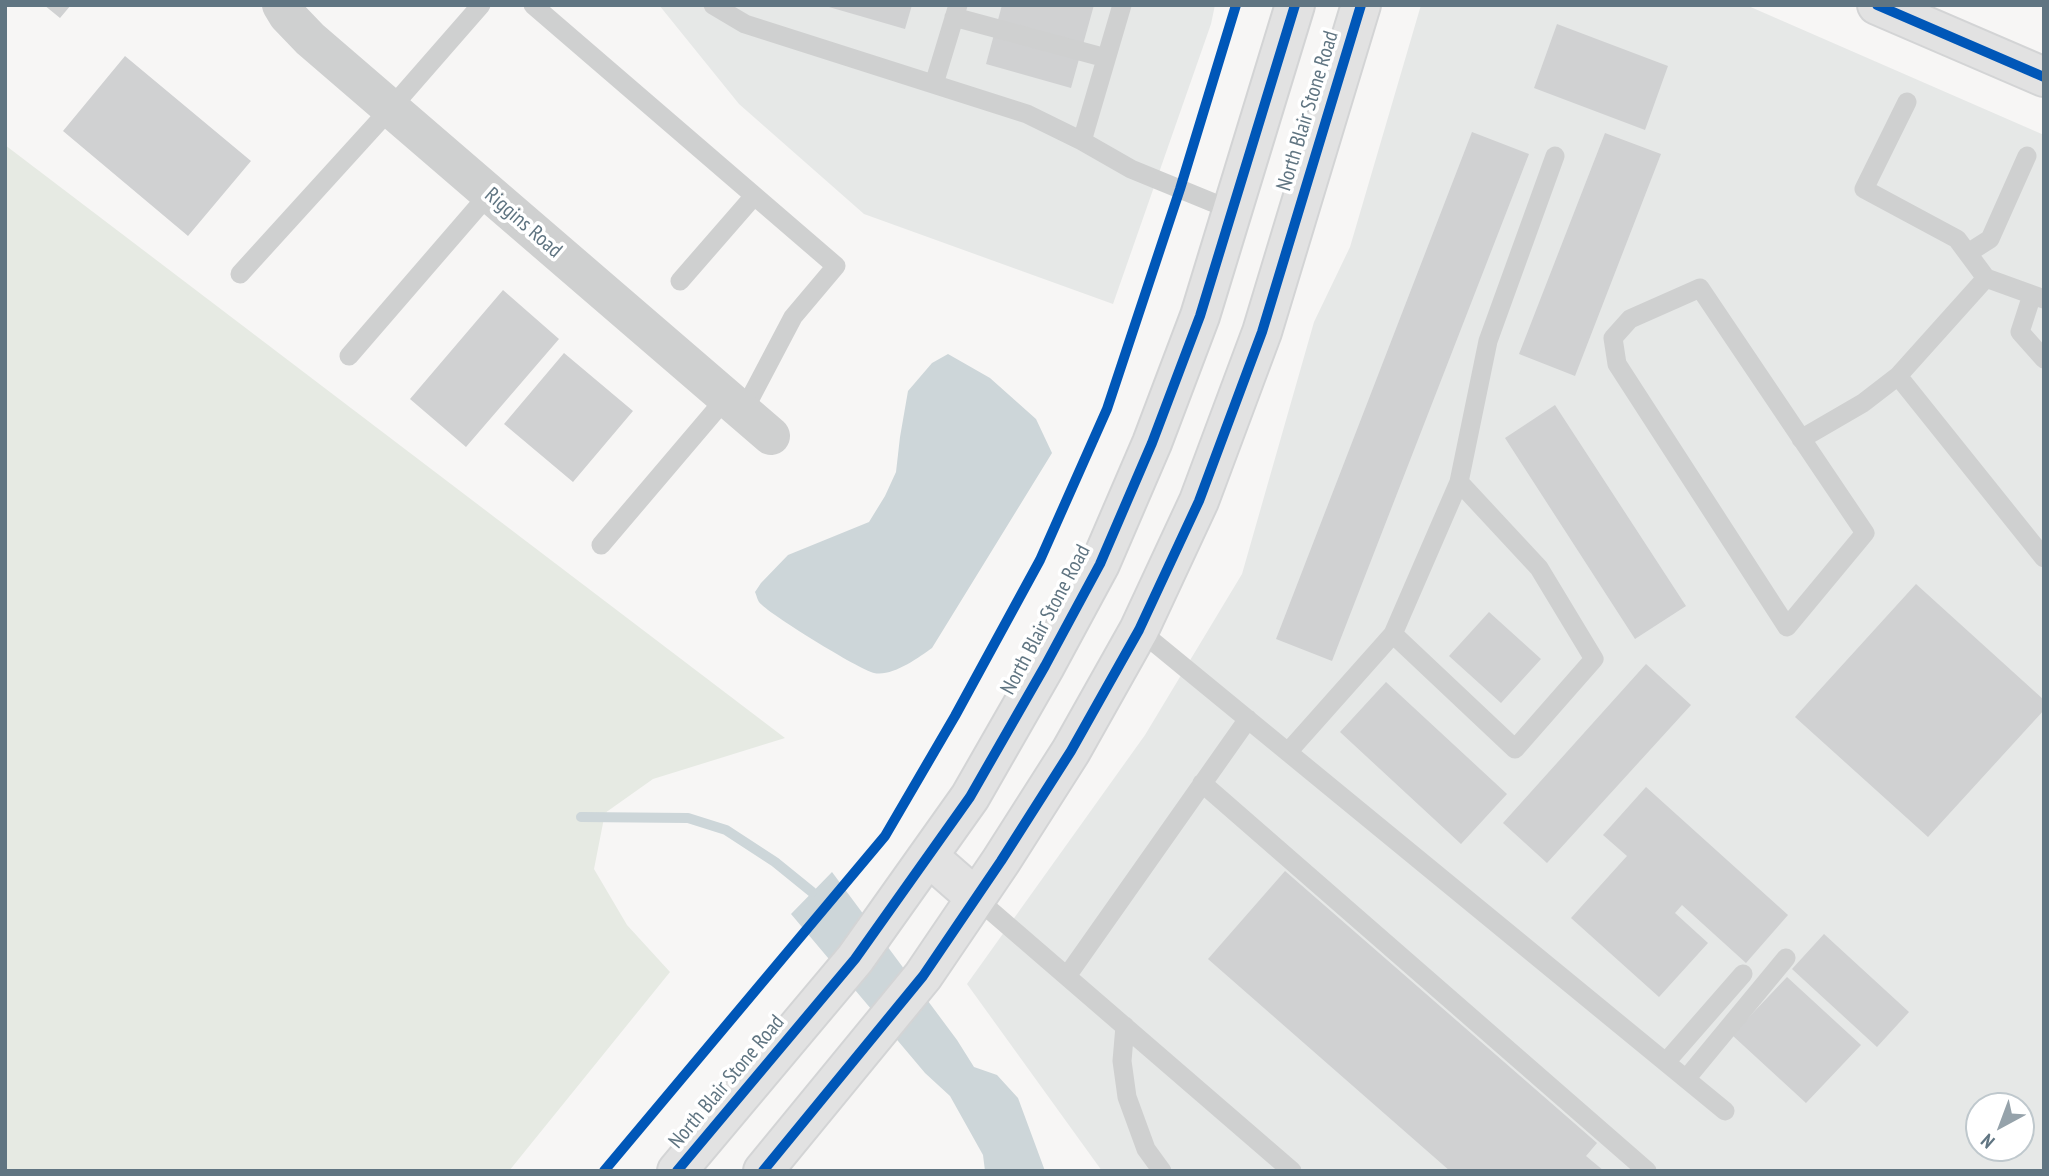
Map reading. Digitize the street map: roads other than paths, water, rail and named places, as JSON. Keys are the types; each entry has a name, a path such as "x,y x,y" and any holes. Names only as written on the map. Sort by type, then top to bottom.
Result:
{"main road":[{"name":"North Blair Stone Road","path":"677,1171 855,959 970,797 1100,565 1152,443 1200,316 1295,5"},
{"name":"North Blair Stone Road","path":"763,1171 923,976 1071,751 1139,630 1199,501 1262,332 1360,5"},
{"path":"1877,5 2044,77"},
{"path":"928,856 976,898"}],"street":[{"name":"Riggins Road","path":"281,5 310,39 747,416"}],"lane":[{"path":"240,274 481,5"},
{"path":"533,5 835,266 793,317 747,416 601,545"},
{"path":"713,5 745,23 1027,114 1131,169 1231,211"},
{"path":"1082,141 1122,5"},
{"path":"934,84 956,11 1106,58"},
{"path":"1907,102 1864,189 1957,239 1986,278 2038,297 2020,332 2044,359"},
{"path":"1288,752 1393,634 1459,482 1488,341 1556,156"},
{"path":"1968,253 1990,239 2027,156"},
{"path":"349,356 489,194"},
{"path":"680,281 754,196"},
{"path":"1801,439 1863,403 1898,376 1986,278"},
{"path":"1700,288 1801,439 1865,533 1787,627 1617,364 1613,338 1630,319 1700,288"},
{"path":"1898,376 2044,558"},
{"path":"1393,634 1515,749 1594,659 1539,568 1459,482"},
{"path":"1139,630 1725,1111"},
{"path":"1067,976 1248,719"},
{"path":"1202,783 1647,1171"},
{"path":"976,898 1292,1171"},
{"path":"1686,1079 1786,958"},
{"path":"1666,1062 1743,974"},
{"path":"1125,1026 1122,1061 1127,1097 1146,1149 1162,1171"}],"waterway":[{"path":"581,817 688,818 726,830 775,862 812,892"}]}
